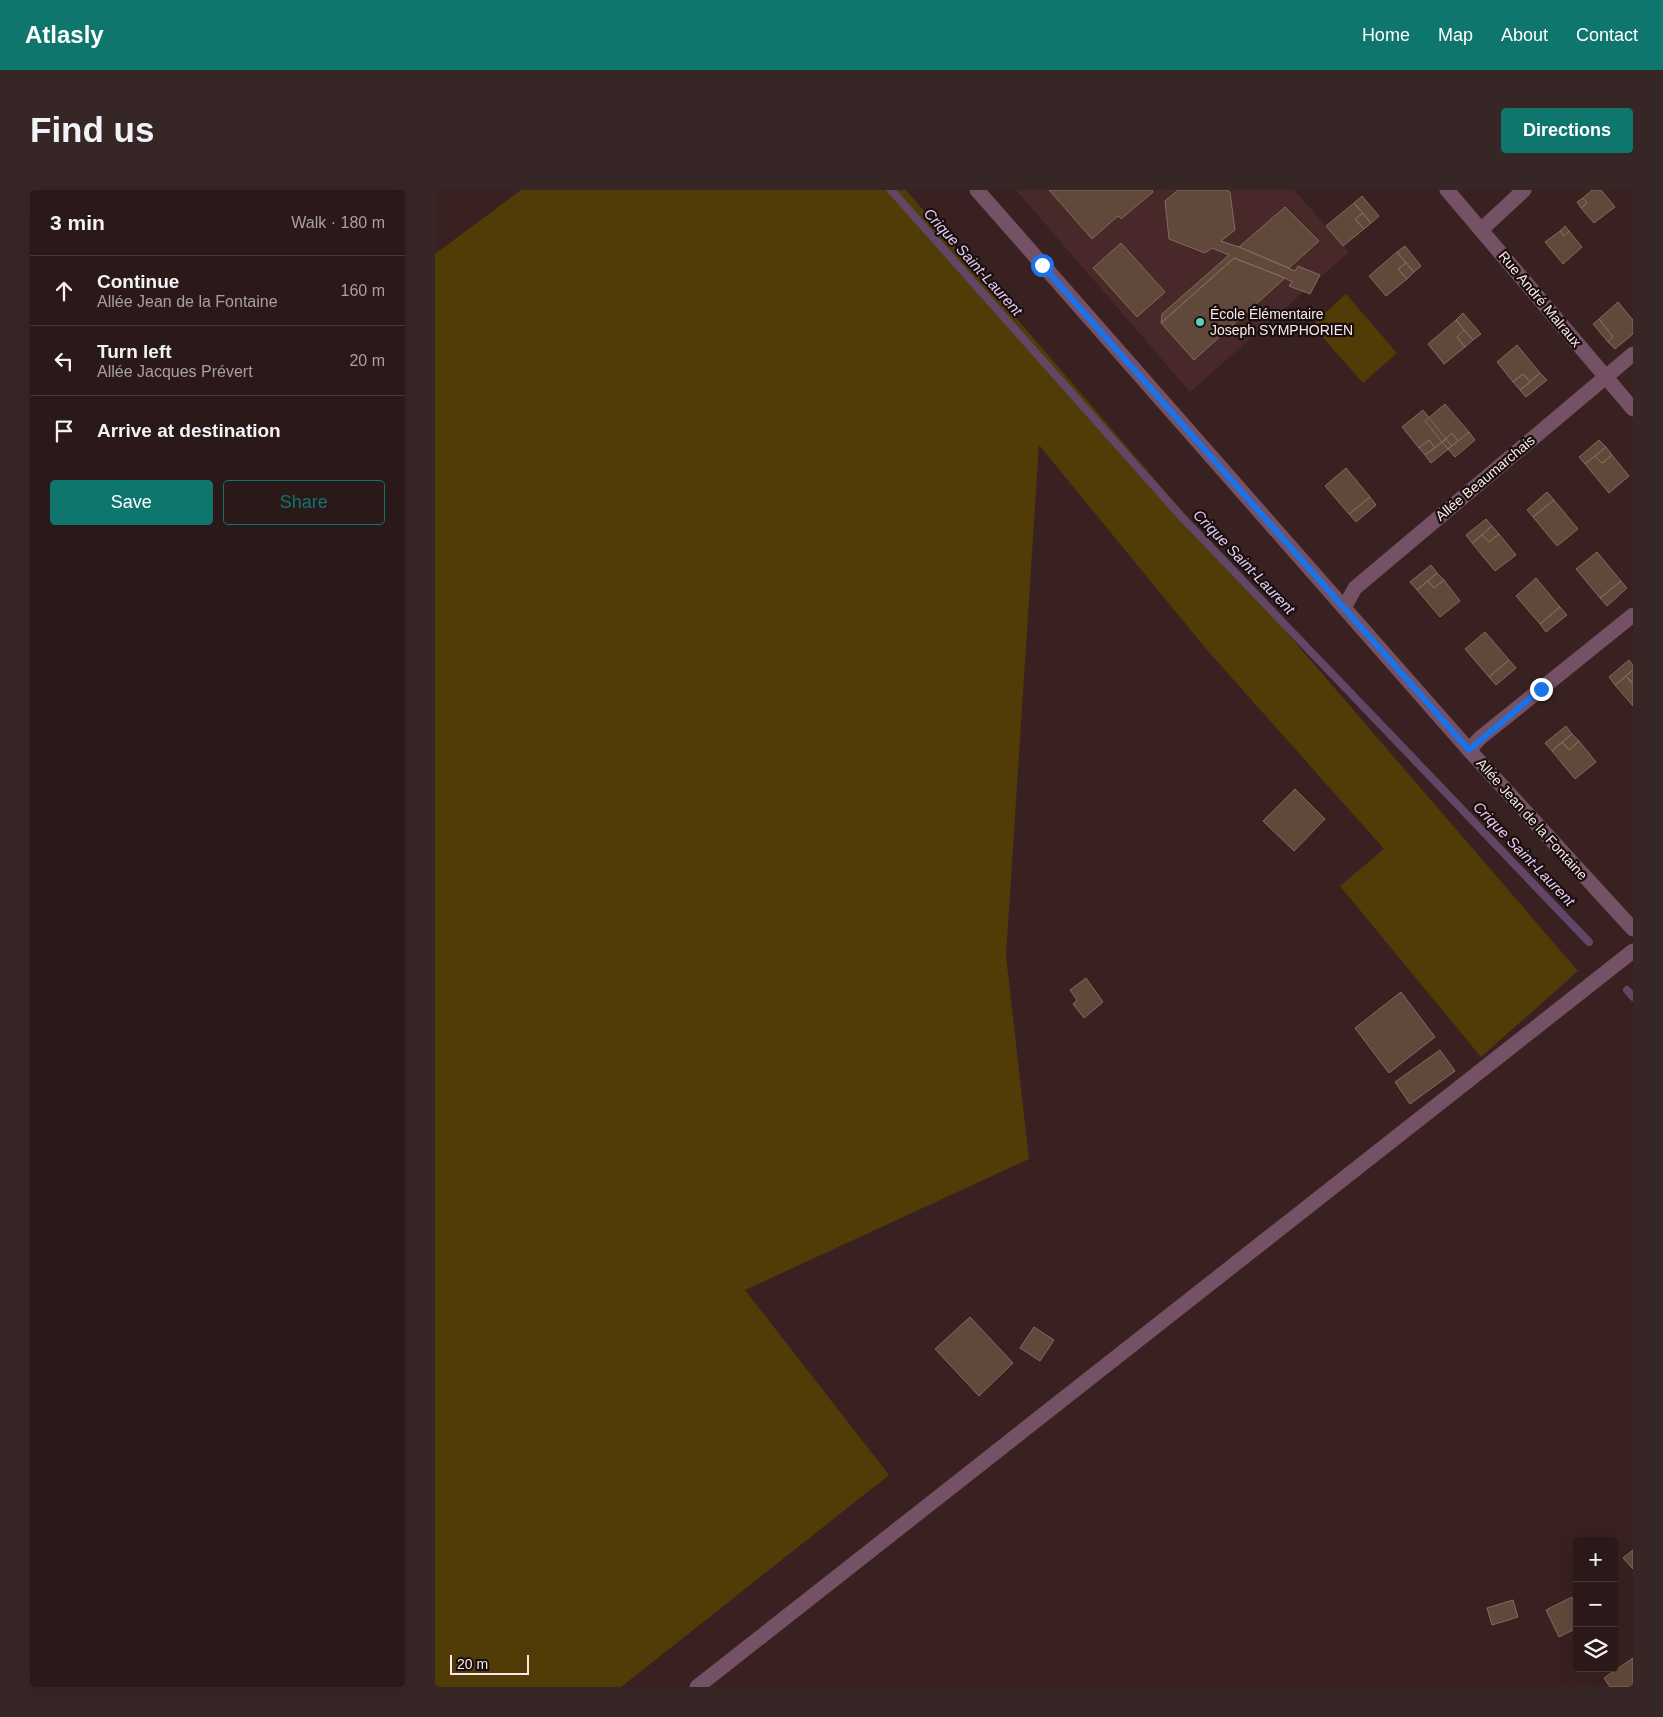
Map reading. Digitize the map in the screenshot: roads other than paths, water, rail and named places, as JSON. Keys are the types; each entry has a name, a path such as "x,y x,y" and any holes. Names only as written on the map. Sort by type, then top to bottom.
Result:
{"street":[{"name":"Allée Jean de la Fontaine","path":"977,190 1469,750 1633,929"},
{"name":"Rue André Malraux","path":"1447,190 1633,409"},
{"path":"1481,230 1524,190"},
{"name":"Allée Beaumarchais","path":"1344,608 1355,588 1633,354"},
{"path":"1469,750 1480,738 1633,615"},
{"path":"697,1687 1633,951"}],"waterway":[{"name":"Crique Saint-Laurent","path":"891,190 1179,514 1589,942"},
{"path":"1627,990 1633,997"}],"place":[{"name":"École Élémentaire Joseph SYMPHORIEN","path":"1200,322"}]}
